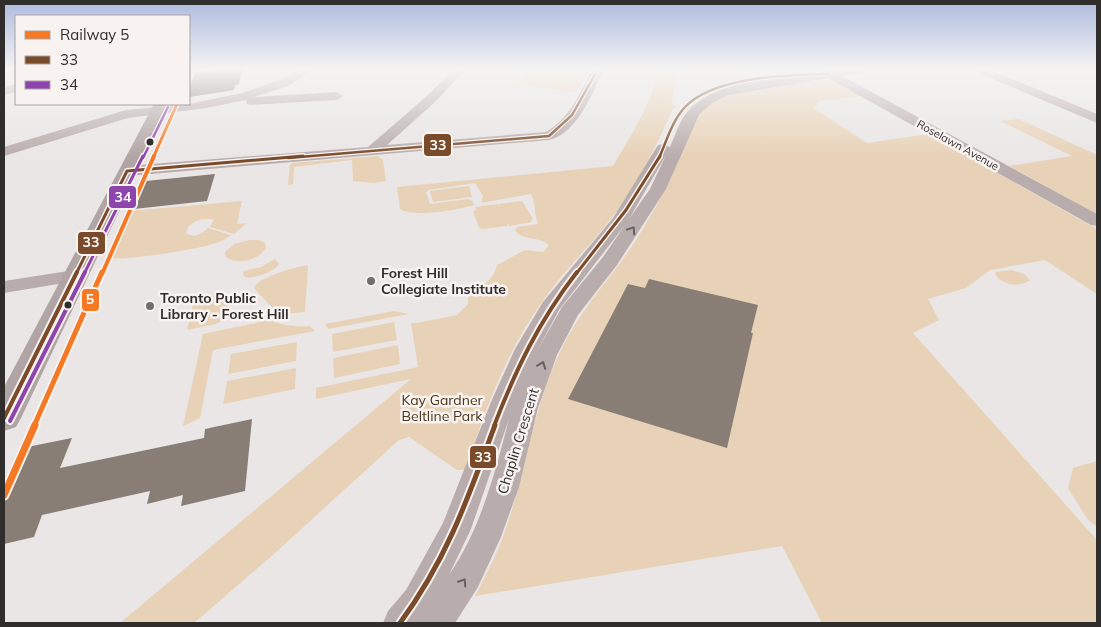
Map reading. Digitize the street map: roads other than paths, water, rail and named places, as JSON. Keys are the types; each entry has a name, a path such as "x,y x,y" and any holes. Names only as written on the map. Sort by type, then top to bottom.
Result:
{"main road":[{"path":"4,418 160,106"}],"street":[{"path":"228,100 234,98"},
{"path":"190,103 228,100 256,101 300,98"},
{"path":"372,151 432,98"},
{"path":"127,171 549,136 560,129 582,98"},
{"name":"Chaplin Crescent","path":"436,623 467,576 486,537 505,487 526,408 546,355 569,312 610,261 693,113 711,98"},
{"name":"Roselawn Avenue","path":"872,98 1097,221"},
{"path":"1048,98 1097,119"},
{"path":"4,152 126,114 160,106"},
{"name":"Chaplin Crescent","path":"400,623 418,602 456,530 502,402 531,340 550,307 620,220 650,187"},
{"path":"4,287 75,276"}],"rail line":[{"name":"5","path":"4,495 177,105"}],"place":[{"name":"Forest Hill Collegiate Institute","path":"371,281"},
{"name":"Toronto Public Library - Forest Hill","path":"150,306"}],"park label":[{"name":"Kay Gardner Beltline Park","path":"442,408"}]}
